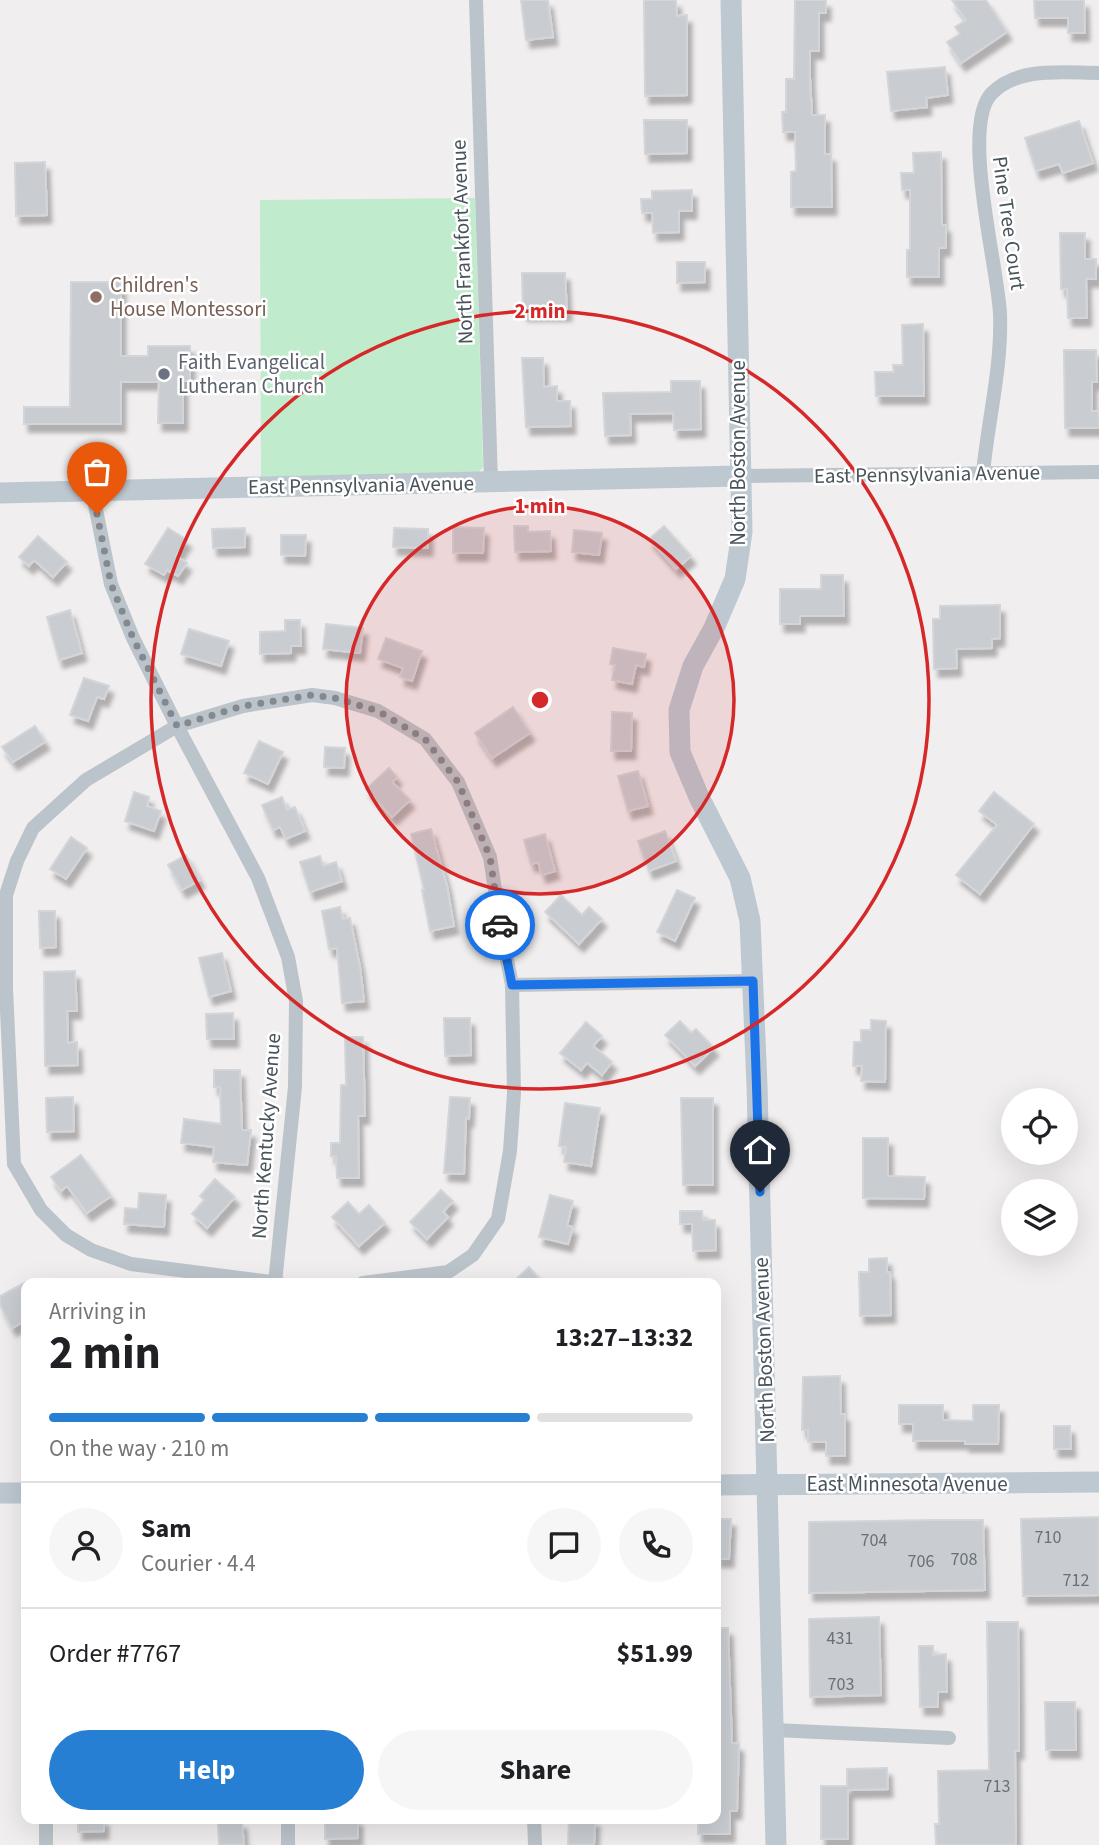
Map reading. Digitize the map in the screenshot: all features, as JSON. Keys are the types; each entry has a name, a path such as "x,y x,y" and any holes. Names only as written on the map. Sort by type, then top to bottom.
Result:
{"street":[{"name":"North Frankfort Avenue","path":"476,0 491,482"},
{"name":"North Boston Avenue","path":"731,0 742,532 735,579 690,677 679,710 680,752 699,797 740,878 750,921 768,1485 776,1845"},
{"name":"Pine Tree Court","path":"983,473 998,369 1000,314 978,150 981,111 990,94 1006,82 1028,74 1099,73"},
{"name":"East Pennsylvania Avenue","path":"0,493 739,476 1099,472"},
{"name":"North Kentucky Avenue","path":"92,490 111,584 133,638 258,878 288,957 296,1001 295,1087 276,1278"},
{"path":"238,1278 131,1264 91,1250 66,1235 41,1210 13,1164 3,988 6,895 17,861 33,828 86,780 177,726 243,706 312,695 335,698 378,711 425,739 458,782 490,857 512,985 514,1093 510,1151 498,1219 473,1255 448,1272 402,1278"},
{"path":"512,985 753,981"},
{"name":"East Minnesota Avenue","path":"721,1485 1099,1482"},
{"path":"0,1493 21,1493"},
{"path":"774,1730 949,1738"},
{"path":"46,1824 46,1845"},
{"path":"288,1824 288,1845"},
{"path":"534,1824 535,1845"}],"green space":[{"path":"475,198 483,467 475,477 261,477 260,200"}],"building":[{"path":"521,0 548,0 553,37 526,40"},
{"path":"644,0 676,0 677,16 687,15 687,95 645,96"},
{"path":"795,0 826,0 826,13 819,13 819,51 810,51 810,78 812,115 825,115 825,154 831,154 832,207 791,207 791,172 796,171 795,132 783,132 782,112 786,112 786,79 794,79"},
{"path":"952,0 986,0 1007,32 961,63 947,42 960,34 955,27 966,20"},
{"path":"1034,0 1084,0 1085,33 1068,33 1068,18 1035,18"},
{"path":"945,67 948,95 926,98 927,107 891,111 887,72"},
{"path":"644,120 687,120 687,153 645,154"},
{"path":"1079,121 1093,163 1063,173 1059,164 1036,171 1025,138"},
{"path":"941,152 942,225 946,225 946,248 939,248 939,277 907,277 910,190 902,190 901,173 914,173 913,153"},
{"path":"45,162 47,215 16,216 15,163"},
{"path":"692,190 692,211 679,211 679,232 653,233 652,213 642,213 641,199 652,199 652,191"},
{"path":"1060,233 1085,233 1085,259 1096,259 1096,279 1086,279 1087,318 1068,318 1067,289 1061,289"},
{"path":"677,262 705,262 705,282 677,283"},
{"path":"522,273 565,273 567,313 523,313"},
{"path":"71,282 121,282 121,356 148,356 148,346 190,346 190,381 183,381 183,423 158,423 159,382 121,382 121,424 24,424 24,407 70,407"},
{"path":"923,324 924,396 876,396 875,372 894,372 893,365 903,365 902,325"},
{"path":"1064,350 1096,350 1097,382 1092,382 1092,411 1099,411 1099,428 1065,428"},
{"path":"522,358 543,358 544,387 557,386 557,401 570,401 571,426 526,427"},
{"path":"671,381 700,381 701,429 674,430 673,413 630,414 631,435 605,436 603,393 671,392"},
{"path":"514,526 528,526 528,532 550,531 551,551 515,552"},
{"path":"664,526 691,556 676,569 649,539"},
{"path":"453,527 484,528 483,553 453,553"},
{"path":"168,528 187,540 176,556 187,563 178,576 167,570 164,575 145,564"},
{"path":"245,528 245,547 213,548 212,529"},
{"path":"394,528 428,529 428,548 393,547"},
{"path":"574,530 602,533 599,555 572,552"},
{"path":"281,535 306,535 305,556 281,555"},
{"path":"38,536 67,562 53,577 34,560 29,566 19,557"},
{"path":"821,575 843,575 844,616 800,616 800,624 780,624 780,589 821,589"},
{"path":"1000,605 1000,638 992,639 992,648 956,649 957,668 934,669 933,619 940,619 940,606"},
{"path":"70,610 82,653 59,660 47,617"},
{"path":"285,620 300,620 301,646 291,646 291,653 260,654 260,632 285,631"},
{"path":"326,624 363,628 360,653 323,649"},
{"path":"189,629 229,641 221,666 181,654"},
{"path":"386,638 422,651 412,681 400,677 403,668 378,659"},
{"path":"613,648 646,654 644,667 636,665 632,684 612,680 615,665 610,664"},
{"path":"84,678 109,686 104,699 97,697 88,721 70,715"},
{"path":"513,707 530,733 492,758 475,733"},
{"path":"612,712 632,713 631,751 611,751"},
{"path":"35,726 45,742 13,762 2,747"},
{"path":"259,741 283,752 268,784 244,773"},
{"path":"325,747 345,748 344,768 324,767"},
{"path":"389,768 397,777 392,782 410,800 392,817 366,789"},
{"path":"638,771 648,806 628,811 618,776"},
{"path":"134,792 149,797 147,806 161,811 154,831 125,821"},
{"path":"994,792 1034,824 980,894 956,875 997,825 979,811"},
{"path":"282,797 287,810 295,807 305,831 286,839 280,827 273,830 262,805"},
{"path":"431,829 447,886 454,926 430,931 411,834"},
{"path":"665,831 676,861 649,871 638,841"},
{"path":"545,834 555,871 542,875 538,862 531,864 524,840"},
{"path":"71,837 87,848 66,879 50,869"},
{"path":"186,855 200,880 182,890 168,865"},
{"path":"320,856 323,866 336,862 342,881 310,892 300,862"},
{"path":"677,890 695,898 675,941 657,932"},
{"path":"561,895 582,915 589,907 602,919 579,944 545,912"},
{"path":"340,907 343,919 350,918 364,1001 342,1003 337,948 329,949 322,911"},
{"path":"39,911 55,911 56,947 40,948"},
{"path":"222,953 231,991 209,997 199,958"},
{"path":"75,971 77,1011 67,1011 68,1043 77,1042 78,1065 45,1066 44,972"},
{"path":"233,1013 234,1039 207,1039 206,1014"},
{"path":"444,1018 470,1018 471,1055 445,1056"},
{"path":"871,1020 886,1021 885,1082 861,1081 862,1066 853,1066 854,1042 861,1042 861,1030 871,1030"},
{"path":"680,1021 691,1033 696,1029 714,1048 695,1066 665,1035"},
{"path":"586,1022 602,1036 593,1046 612,1062 602,1075 587,1063 581,1070 560,1053"},
{"path":"345,1037 363,1037 365,1116 358,1116 359,1178 337,1178 336,1156 331,1156 331,1143 340,1143 341,1085 346,1085"},
{"path":"214,1070 240,1070 242,1130 251,1130 247,1165 213,1162 214,1147 181,1143 184,1119 221,1124 220,1087 214,1087"},
{"path":"73,1097 74,1131 47,1132 46,1098"},
{"path":"450,1097 470,1098 469,1119 466,1118 464,1174 444,1173"},
{"path":"681,1098 713,1098 713,1185 683,1185"},
{"path":"565,1103 600,1108 591,1166 564,1162 566,1147 559,1146"},
{"path":"863,1138 888,1138 888,1176 925,1177 924,1199 863,1198"},
{"path":"81,1155 111,1196 87,1213 67,1186 61,1191 51,1177"},
{"path":"215,1179 235,1197 207,1228 192,1214 204,1200 200,1196"},
{"path":"441,1190 453,1201 443,1212 448,1217 427,1239 410,1222"},
{"path":"139,1193 166,1195 164,1227 124,1224 125,1208 138,1209"},
{"path":"550,1195 573,1201 567,1226 573,1227 568,1244 539,1237"},
{"path":"348,1202 359,1214 369,1205 385,1223 359,1246 332,1217"},
{"path":"680,1211 702,1211 703,1220 715,1220 716,1250 693,1251 692,1224 680,1224"},
{"path":"887,1258 891,1315 860,1316 859,1272 869,1272 869,1259"},
{"path":"529,1267 539,1278 517,1278"},
{"path":"21,1285 21,1323 12,1328 0,1305 0,1296"},
{"path":"840,1376 841,1414 845,1414 845,1456 826,1456 826,1442 808,1442 808,1430 802,1430 803,1377"},
{"path":"899,1405 943,1405 943,1420 973,1421 973,1405 999,1405 998,1444 913,1441 913,1424 899,1424"},
{"path":"1054,1426 1070,1426 1071,1449 1054,1449"},
{"path":"1099,1517 1099,1595 1023,1596 1021,1519"},
{"path":"721,1519 731,1519 729,1559 721,1559"},
{"path":"983,1520 985,1590 809,1593 809,1522"},
{"path":"879,1617 881,1695 810,1697 809,1619"},
{"path":"987,1622 1018,1622 1019,1751 1015,1751 1016,1845 936,1845 935,1824 939,1824 938,1771 989,1770"},
{"path":"721,1628 728,1628 732,1743 739,1744 737,1811 730,1811 730,1834 698,1834 698,1824 721,1824"},
{"path":"919,1646 933,1646 933,1655 946,1654 947,1692 938,1692 938,1707 920,1707"},
{"path":"1045,1702 1075,1702 1076,1750 1046,1750"},
{"path":"887,1768 888,1789 848,1790 848,1839 821,1839 821,1786 847,1786 847,1769"},
{"path":"78,1824 104,1824 104,1831 78,1832"},
{"path":"218,1824 242,1824 244,1845 219,1845"},
{"path":"325,1824 358,1824 358,1838 325,1839"},
{"path":"569,1824 595,1824 594,1845 568,1845"}],"way so far":[{"path":"97,514 111,584 133,638 177,726 243,706 312,695 335,698 378,711 425,739 458,782 490,857 500,925"}],"place":[{"name":"Children's House Montessori","path":"96,297"},
{"name":"Faith Evangelical Lutheran Church","path":"164,374"}],"route":[{"path":"500,925 512,985 753,981 760,1192"}]}
